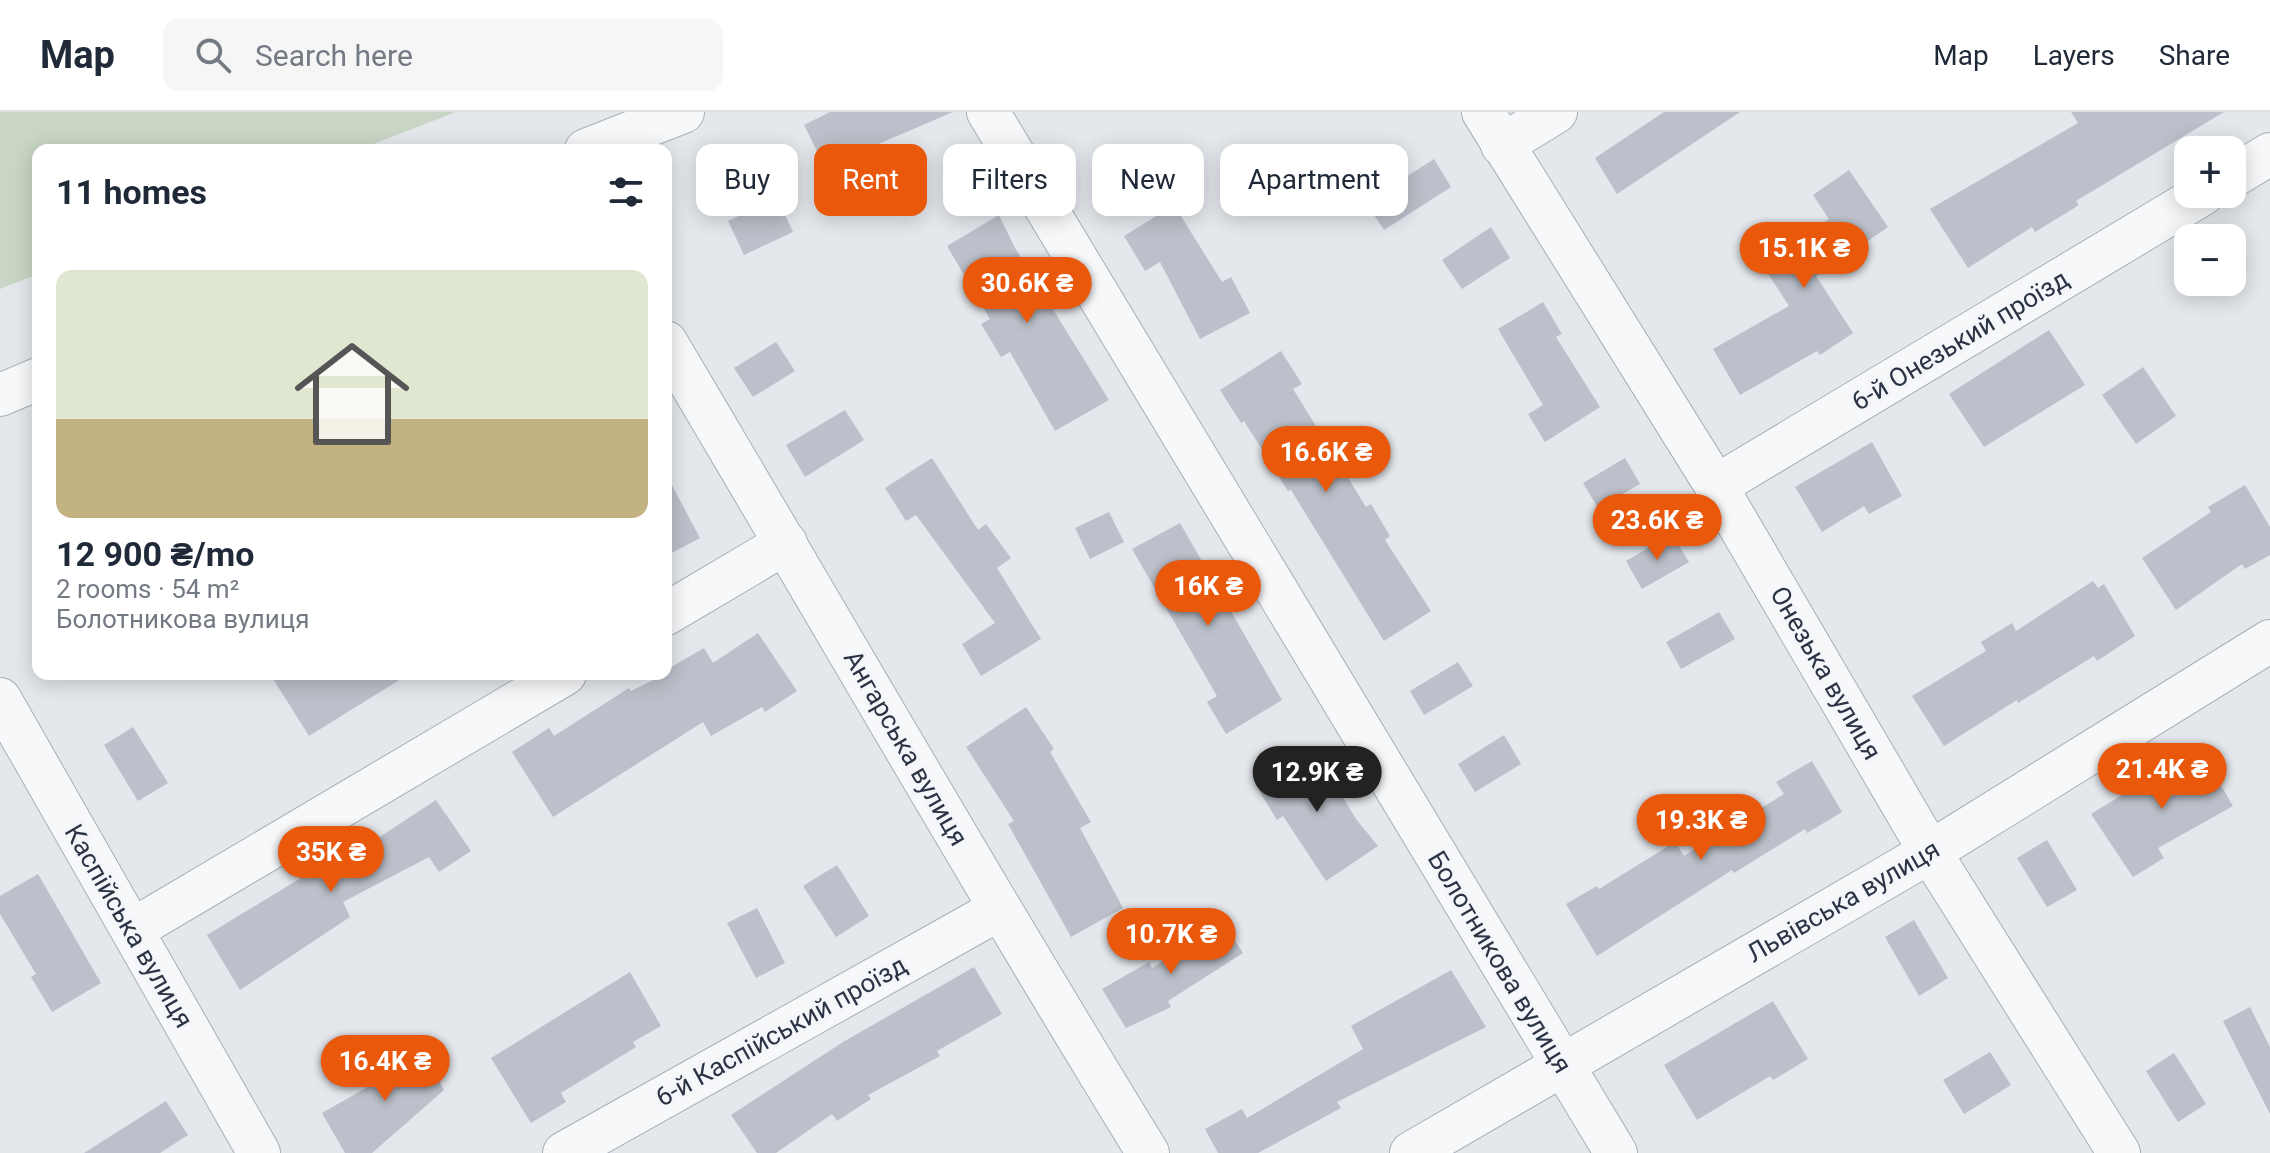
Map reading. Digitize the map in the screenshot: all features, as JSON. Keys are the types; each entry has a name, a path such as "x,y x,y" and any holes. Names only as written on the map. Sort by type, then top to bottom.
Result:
{"street":[{"path":"601,144 683,112"},
{"name":"Болотникова вулиця","path":"988,112 1616,1153"},
{"path":"1492,128 1556,112"},
{"name":"Онезька вулиця","path":"1492,128 1716,486 1930,852 2119,1153"},
{"path":"2246,169 2270,154"},
{"name":"6-й Онезький проїзд","path":"1716,486 2180,208"},
{"name":"Ангарська вулиця","path":"672,352 998,910 1148,1153"},
{"path":"0,395 32,382"},
{"path":"672,610 786,543"},
{"name":"Львівська вулиця","path":"1411,1153 1561,1063 1930,852 2270,641"},
{"path":"132,930 555,680"},
{"name":"Каспійська вулиця","path":"0,699 259,1153"},
{"name":"6-й Каспійський проїзд","path":"564,1153 998,910"}],"green space":[{"path":"0,112 456,112 373,144 32,144 32,276 0,289"}],"building":[{"path":"830,112 953,112 878,144 814,145 804,125"},
{"path":"1664,112 1740,112 1617,194 1595,158"},
{"path":"2071,112 2224,112 2184,136 2174,136 2174,142 2076,201 2079,205 2035,232 2032,227 1968,268 1930,209 2078,123"},
{"path":"1434,159 1451,187 1408,215 1408,176"},
{"path":"1849,170 1888,227 1816,276 1853,333 1820,355 1817,351 1740,395 1713,349 1789,306 1761,263 1829,219 1813,195"},
{"path":"739,216 785,216 793,232 744,255 728,221"},
{"path":"999,216 1015,248 1109,400 1055,431 1010,352 1001,357 981,324 990,319 947,246"},
{"path":"1156,216 1181,216 1222,282 1231,277 1250,313 1200,339 1160,262 1145,271 1124,236"},
{"path":"1375,216 1406,216 1384,230"},
{"path":"1491,227 1510,258 1462,289 1442,260"},
{"path":"1543,302 1562,334 1556,337 1600,407 1545,442 1528,414 1543,405 1498,329"},
{"path":"2049,330 2085,385 1984,447 1949,394"},
{"path":"776,342 795,371 753,397 734,368"},
{"path":"1281,351 1302,384 1293,389 1366,507 1371,504 1390,536 1385,540 1431,611 1384,641 1291,490 1288,491 1244,421 1241,423 1220,390"},
{"path":"2143,367 2176,416 2136,444 2102,395"},
{"path":"845,410 864,440 805,477 786,445"},
{"path":"1872,442 1902,496 1869,514 1864,506 1822,532 1795,487"},
{"path":"932,458 978,530 986,524 1011,558 997,568 1041,639 981,676 962,644 995,623 916,515 906,521 885,488"},
{"path":"1625,458 1640,484 1598,508 1583,483"},
{"path":"672,485 700,538 672,553"},
{"path":"2245,485 2270,527 2270,555 2245,569 2242,564 2176,610 2142,558 2211,512 2208,507"},
{"path":"1109,512 1124,542 1090,559 1075,528"},
{"path":"1180,523 1282,700 1226,734 1207,702 1217,696 1132,549"},
{"path":"1672,534 1689,562 1642,589 1626,561"},
{"path":"2093,581 2098,588 2104,584 2135,636 2097,661 2094,656 2018,703 2017,700 1944,746 1912,696 1986,651 1981,642 2012,623 2016,631"},
{"path":"1719,612 1735,639 1681,669 1666,642"},
{"path":"758,633 797,691 765,712 762,707 711,736 703,722 553,817 512,752 549,728 554,736 629,688 631,691 654,680 672,680 672,667 704,648 713,663"},
{"path":"1458,662 1473,686 1424,715 1410,691"},
{"path":"274,680 399,680 309,736"},
{"path":"1026,707 1054,749 1050,752 1091,822 1080,828 1123,908 1071,937 1008,824 1014,821 966,747"},
{"path":"133,727 168,783 138,801 104,745"},
{"path":"1504,735 1521,764 1475,792 1458,764"},
{"path":"2199,748 2233,806 2158,848 2164,858 2133,877 2091,814"},
{"path":"1314,749 1356,819 1378,846 1326,881 1283,816 1277,820 1255,784"},
{"path":"1812,761 1842,812 1807,833 1805,829 1734,873 1732,870 1597,956 1566,904 1597,886 1599,889 1675,842 1684,856 1784,794 1776,782"},
{"path":"436,800 471,851 439,872 429,857 343,902 350,917 240,990 207,935 334,858 332,854 362,837 366,846"},
{"path":"2047,840 2077,890 2047,907 2017,858"},
{"path":"837,865 869,916 836,937 803,886"},
{"path":"38,874 101,983 52,1012 31,977 36,974 0,914 0,896"},
{"path":"757,908 785,963 756,978 727,923"},
{"path":"1914,920 1948,978 1919,996 1885,937"},
{"path":"1223,922 1243,953 1168,1001 1171,1007 1126,1028 1102,989 1149,962 1152,968"},
{"path":"974,967 1002,1014 937,1051 940,1056 868,1095 871,1099 837,1121 832,1114 776,1153 757,1153 731,1115 843,1042"},
{"path":"1451,970 1486,1027 1337,1102 1341,1108 1258,1153 1218,1153 1205,1129 1242,1109 1247,1118 1363,1049 1351,1026"},
{"path":"630,972 661,1026 633,1042 636,1047 561,1093 566,1102 531,1123 491,1058"},
{"path":"1773,1001 1808,1059 1773,1080 1770,1076 1697,1120 1664,1065"},
{"path":"2250,1007 2270,1047 2270,1114 2223,1021"},
{"path":"417,1040 444,1090 372,1153 345,1153 322,1113 394,1072 386,1057"},
{"path":"1990,1052 2011,1085 1964,1114 1943,1080"},
{"path":"2174,1053 2206,1104 2178,1122 2146,1071"},
{"path":"166,1101 188,1135 160,1153 84,1153"}]}
